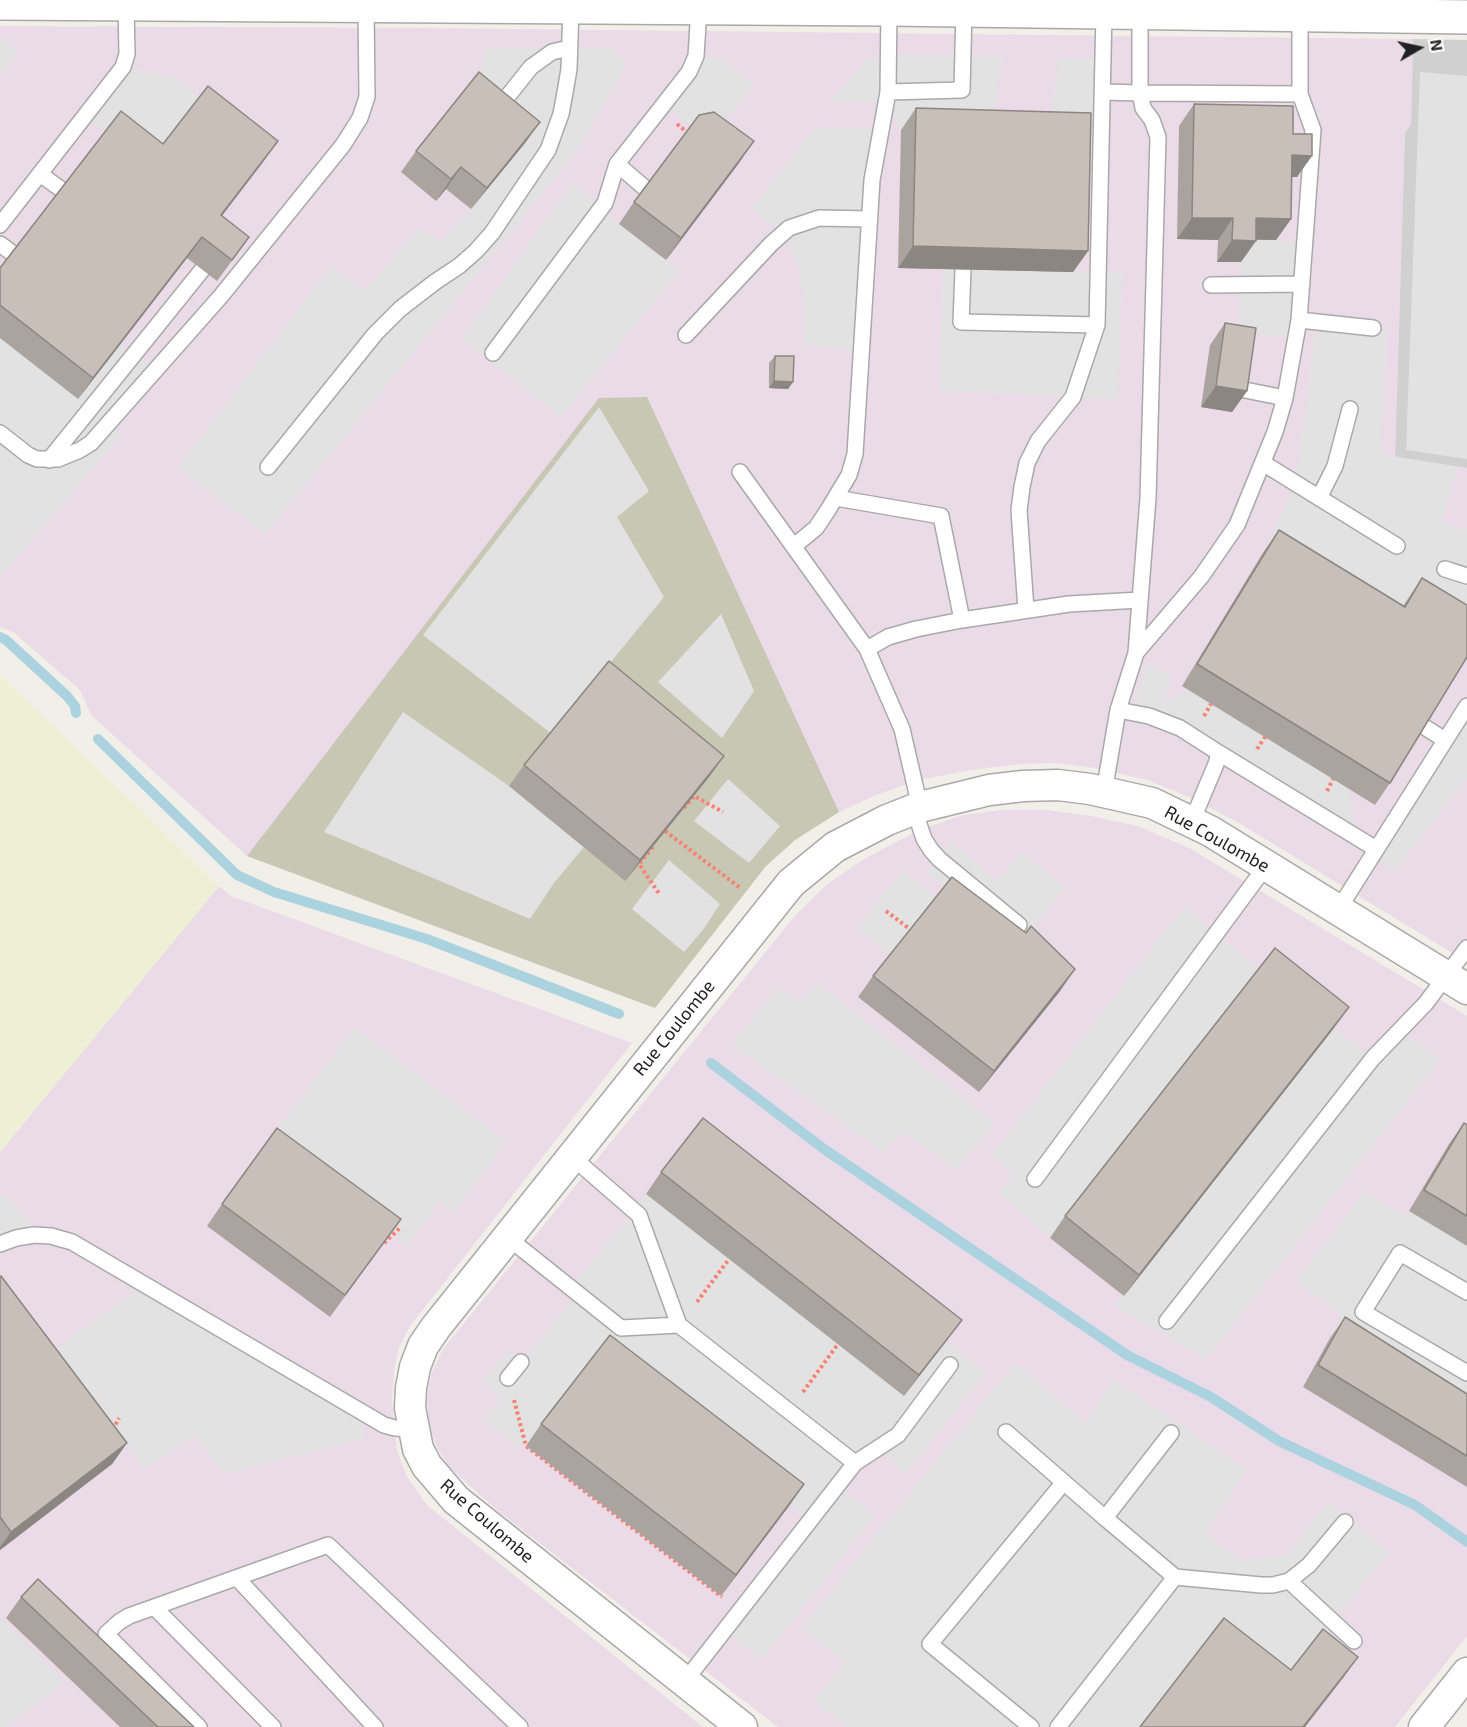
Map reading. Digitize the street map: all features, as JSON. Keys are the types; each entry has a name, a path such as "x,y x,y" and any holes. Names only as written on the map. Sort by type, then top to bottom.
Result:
{"street":[{"path":"0,3 889,9 924,5 964,10 1140,13 1243,7 1300,15 1467,17"},
{"name":"Rue Coulombe","path":"742,1727 456,1500 427,1466 418,1449 410,1408 411,1388 415,1367 423,1346 452,1306 791,883 835,847 856,834 917,808 989,789 1058,785 1152,803 1192,821 1457,983"},
{"path":"1424,1727 1467,1673"}],"lane":[{"path":"0,225 123,67 127,54 126,4"},
{"path":"0,433 28,455 37,459 49,460 71,455 91,443 221,296 343,145 360,118 367,97 366,5"},
{"path":"268,467 375,334 400,309 459,266 492,233 548,150 561,114 569,69 571,6"},
{"path":"493,353 605,203 617,164 694,64 699,8"},
{"path":"794,546 816,528 836,498 849,475 855,454 872,180 888,92 889,9"},
{"path":"888,92 962,90 964,10"},
{"path":"1026,610 1020,510 1025,471 1038,441 1073,397 1096,325 1104,12"},
{"path":"1104,792 1118,710 1136,653 1148,498 1158,137 1152,120 1143,108 1140,93 1140,13"},
{"path":"1136,653 1220,551 1237,525 1275,432 1285,398 1299,320 1313,130 1300,94 1300,15"},
{"path":"492,116 531,66 552,52 569,48"},
{"path":"1103,92 1300,94"},
{"path":"617,164 646,189"},
{"path":"40,174 62,190"},
{"path":"686,335 771,244 789,228 819,218 869,219"},
{"path":"49,460 202,270"},
{"path":"963,270 961,322 1096,325"},
{"path":"1211,285 1302,284"},
{"path":"1299,320 1373,328"},
{"path":"1235,388 1285,398"},
{"path":"1319,498 1335,466 1350,409"},
{"path":"1263,463 1397,546"},
{"path":"740,472 867,649 902,729 924,839 939,859 1019,925"},
{"path":"836,498 941,516 963,620"},
{"path":"1444,569 1467,576"},
{"path":"867,649 888,637 963,620 1069,604 1140,600"},
{"path":"1338,910 1467,706"},
{"path":"1118,710 1149,716 1180,728 1376,849"},
{"path":"1423,726 1445,740"},
{"path":"1192,821 1219,753"},
{"path":"1035,1179 1266,866"},
{"path":"1167,1321 1374,1058 1411,1020 1457,983 1467,948"},
{"path":"571,1156 639,1215 680,1325 855,1463"},
{"path":"0,1244 34,1235 51,1236 72,1242 384,1425 413,1429"},
{"path":"507,1237 621,1328 680,1325"},
{"path":"1467,1292 1400,1253 1363,1312 1467,1373"},
{"path":"508,1378 521,1362"},
{"path":"685,1681 855,1463 897,1435 950,1365"},
{"path":"1006,1432 1175,1577 1261,1585 1288,1581 1310,1565 1345,1522"},
{"path":"1105,1518 1171,1433"},
{"path":"1031,1727 930,1644 1064,1482"},
{"path":"199,1727 106,1634 119,1622 154,1607 328,1545 520,1727"},
{"path":"1058,1727 1175,1577"},
{"path":"237,1578 375,1727"},
{"path":"1288,1581 1354,1641"},
{"path":"154,1607 273,1727"}],"path":[{"path":"680,814 694,796 723,812"},
{"path":"660,895 639,864 673,822"},
{"path":"666,831 739,887"},
{"path":"886,911 911,930"},
{"path":"379,1249 401,1227"},
{"path":"680,1325 729,1259"},
{"path":"789,1411 838,1344"},
{"path":"508,1378 526,1446 727,1602"},
{"path":"112,1430 119,1418"}],"shaded area":[{"path":"0,26 426,28 1413,39 1411,126 1405,132 1395,457 1467,468 1467,962 1239,823 1191,798 1147,780 1094,768 1057,763 1020,764 971,770 919,780 876,795 839,812 795,840 766,866 655,1008 247,856 91,715 80,690 13,632 0,627"},
{"path":"0,39 5,39 19,53 0,75"},
{"path":"1413,39 1467,40 1467,468 1395,457 1405,132 1411,125"},
{"path":"486,49 611,49 628,63 575,153 266,534 177,468 330,267 363,291 420,228 442,242 525,144 492,116 481,74"},
{"path":"889,54 1003,56 990,132 901,130 887,102 830,102 867,59"},
{"path":"696,56 722,59 754,85 710,142 664,105"},
{"path":"1104,58 1102,131 1049,126 1059,59"},
{"path":"123,67 174,78 200,97 148,165 85,116"},
{"path":"1420,72 1467,76 1467,459 1406,450"},
{"path":"815,127 882,129 861,351 803,345 805,308 798,265 783,233 751,209"},
{"path":"572,183 619,224 679,271 561,417 462,339"},
{"path":"1241,239 1305,242 1296,337 1238,333"},
{"path":"943,269 1122,273 1118,399 939,391"},
{"path":"1315,322 1387,330 1381,454 1458,467 1441,522 1467,530 1467,636 1390,628 1264,551 1295,483 1309,386"},
{"path":"0,338 120,344 155,370 108,424 122,435 0,577"},
{"path":"647,397 839,812 795,840 766,866 655,1008 247,856 599,398"},
{"path":"599,407 649,491 617,517 664,597 552,734 423,635"},
{"path":"721,614 754,691 722,738 658,682"},
{"path":"1147,664 1173,678 1160,703 1189,690 1349,788 1356,837 1180,728 1131,713"},
{"path":"0,675 219,886 0,1152"},
{"path":"1467,706 1467,778 1395,870 1372,856"},
{"path":"403,712 509,786 584,847 554,883 530,919 324,832"},
{"path":"728,779 780,826 749,863 694,821"},
{"path":"1002,810 1047,810 1091,816 1138,826 1191,849 1467,1016 1467,1636 1395,1727 778,1727 498,1511 450,1468 437,1448 429,1425 427,1399 431,1374 443,1349 794,917 825,886 859,862 892,844 925,828 963,815"},
{"path":"953,842 997,881 1021,852 1066,888 1015,948 1000,932 928,872"},
{"path":"669,860 720,904 703,930 684,952 632,909"},
{"path":"902,871 937,898 891,956 856,927"},
{"path":"219,886 231,896 632,1043 410,1326 399,1347 394,1371 392,1400 397,1451 407,1477 427,1505 703,1727 0,1727 0,1152"},
{"path":"1184,907 1260,970 1050,1238 998,1192 1013,1172 991,1156"},
{"path":"817,983 995,1123 957,1170 901,1131 884,1152 731,1045 777,987 801,1003"},
{"path":"354,1027 506,1141 455,1212 440,1201 407,1246 382,1226 262,1149"},
{"path":"1334,1028 1373,1058 1401,1031 1440,1059 1207,1359 1114,1306"},
{"path":"1364,1192 1405,1216 1409,1211 1467,1246 1467,1410 1342,1326 1338,1311 1300,1285 1299,1277"},
{"path":"5,1194 41,1235 0,1244 0,1199"},
{"path":"646,1194 904,1396 946,1341 986,1373 906,1473 870,1443 838,1486 875,1515 762,1660 724,1631 810,1520 594,1356 526,1446 518,1446 483,1419 501,1396 481,1382 507,1351 521,1362 577,1293 571,1288"},
{"path":"144,1285 367,1416 361,1440 225,1474 194,1436 144,1469 53,1350"},
{"path":"1015,1363 1086,1423 1113,1380 1247,1470 1206,1531 1221,1546 1244,1560 1286,1555 1328,1502 1389,1552 1276,1692 1142,1727 847,1727 815,1702 844,1662 802,1627"},
{"path":"0,1618 65,1683 6,1727 0,1727"}],"building":[{"path":"479,72 540,122 487,188 461,167 451,179 416,151"},
{"path":"208,86 278,141 221,215 249,237 232,260 202,237 93,378 0,305 0,268 121,111 163,144"},
{"path":"1194,104 1293,106 1293,134 1312,134 1312,156 1292,155 1291,219 1256,218 1256,241 1232,240 1233,218 1192,218"},
{"path":"916,108 1091,113 1088,251 913,246"},
{"path":"714,112 754,141 681,238 634,202 699,115"},
{"path":"1225,323 1256,328 1247,391 1216,386"},
{"path":"775,356 794,356 793,382 774,381"},
{"path":"1279,530 1405,607 1422,578 1467,605 1467,657 1390,783 1197,664"},
{"path":"609,661 724,756 640,860 524,765"},
{"path":"952,877 1026,933 1031,926 1075,969 994,1071 873,976"},
{"path":"1275,948 1349,1007 1139,1275 1065,1216"},
{"path":"703,1118 962,1320 919,1375 661,1172"},
{"path":"1464,1123 1467,1125 1467,1216 1424,1190"},
{"path":"277,1128 401,1219 345,1295 222,1204"},
{"path":"1,1276 127,1443 11,1532 0,1517"},
{"path":"1345,1317 1467,1394 1467,1456 1318,1365"},
{"path":"610,1335 804,1484 736,1575 541,1424"},
{"path":"38,1579 194,1727 158,1727 21,1597"},
{"path":"1224,1618 1291,1670 1323,1629 1358,1657 1303,1727 1140,1727"}],"waterway":[{"path":"0,637 67,696 75,706 76,713"},
{"path":"98,739 237,875 274,892 427,939 619,1014"},
{"path":"711,1063 824,1149 1127,1355 1211,1397 1279,1441 1415,1505 1467,1542"}]}
